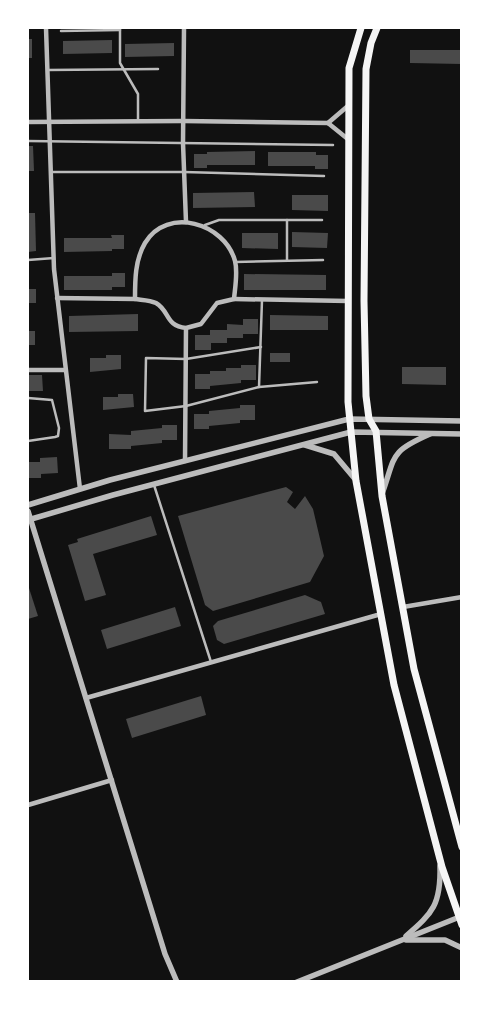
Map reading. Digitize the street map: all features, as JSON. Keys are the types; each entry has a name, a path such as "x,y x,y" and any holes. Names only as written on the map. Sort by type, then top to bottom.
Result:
{"main road":[{"path":"362,28 349,68 348,420 365,536 394,685 440,859 462,925"},
{"path":"377,28 371,43 366,68 364,301 369,419 376,432 382,496 414,669 462,847"}],"street":[{"path":"46,28 54,258 64,370 80,489"},
{"path":"184,28 183,143 186,222"},
{"path":"328,123 349,105"},
{"path":"28,122 183,121 328,123 349,140"},
{"path":"135,299 136,269 139,254 146,241 158,230 186,222 205,226 219,236 229,248 235,262 234,299"},
{"path":"57,298 135,299 154,302 161,307 172,324 186,328 201,324 217,303 234,299 348,301"},
{"path":"185,462 186,328"},
{"path":"28,370 64,370"},
{"path":"28,505 80,489 348,420 462,421"},
{"path":"29,520 154,484 351,432 462,434"},
{"path":"382,496 390,466 397,452 406,444 431,433"},
{"path":"303,444 334,454 356,481"},
{"path":"28,511 29,520 165,954 177,982"},
{"path":"403,607 462,597"},
{"path":"86,698 381,614"},
{"path":"28,805 112,780"},
{"path":"401,940 433,910 440,892 440,859"},
{"path":"297,982 460,916"},
{"path":"401,940 445,940 462,948"}],"lane":[{"path":"61,31 120,29 122,69 138,94 138,121"},
{"path":"48,70 158,69"},
{"path":"28,141 333,145"},
{"path":"51,172 184,172 324,176"},
{"path":"205,226 219,220 322,220"},
{"path":"287,220 287,260"},
{"path":"28,260 54,258"},
{"path":"235,262 323,260"},
{"path":"260,387 262,300"},
{"path":"261,347 186,359 146,358 145,411 186,406 260,387 317,382"},
{"path":"28,398 52,400 59,428 58,436 28,442"},
{"path":"154,484 211,662"}],"building":[{"path":"28,39 32,39 32,58 28,58"},
{"path":"112,40 112,53 63,54 63,41"},
{"path":"174,43 174,56 125,57 125,44"},
{"path":"410,50 462,50 462,64 410,63"},
{"path":"28,146 33,146 34,171 28,171"},
{"path":"255,151 255,165 207,165 207,168 194,168 194,154"},
{"path":"268,152 316,152 316,155 328,155 328,169 315,169 315,166 268,166"},
{"path":"254,192 255,207 193,208 193,193"},
{"path":"292,195 328,195 328,211 292,210"},
{"path":"28,213 35,213 36,251 28,252"},
{"path":"292,232 328,233 327,248 292,247"},
{"path":"242,233 278,233 278,249 242,248"},
{"path":"111,235 124,235 124,249 64,252 64,238 112,238"},
{"path":"112,273 125,273 125,287 112,287 112,290 64,290 64,276 112,276"},
{"path":"244,274 326,275 326,290 244,290"},
{"path":"28,289 36,289 36,303 28,303"},
{"path":"138,314 138,331 69,332 69,316"},
{"path":"270,315 328,316 328,330 270,330"},
{"path":"243,319 258,319 258,334 243,334 243,338 227,338 227,343 211,343 211,350 195,350 195,335 210,335 210,330 227,330 227,324 243,325"},
{"path":"28,331 35,331 35,345 28,345"},
{"path":"270,353 290,353 290,362 270,362"},
{"path":"106,355 121,355 121,369 90,372 90,358 106,358"},
{"path":"241,365 256,365 256,380 241,380 241,383 210,386 210,389 195,389 195,374 210,374 210,371 226,371 226,368 241,368"},
{"path":"402,367 446,367 446,385 402,384"},
{"path":"28,375 42,375 43,391 28,391"},
{"path":"118,394 133,394 134,407 103,410 103,397 118,397"},
{"path":"240,405 255,405 255,420 240,420 240,423 209,426 209,429 194,429 194,414 209,414 209,411 240,408"},
{"path":"162,425 177,425 177,440 162,440 162,443 131,446 131,449 109,449 109,434 131,435 131,431 162,428"},
{"path":"57,457 58,473 41,474 41,478 28,478 28,462 40,462 40,458"},
{"path":"286,487 293,492 287,502 295,509 305,496 313,509 324,556 310,582 213,611 205,605 178,516"},
{"path":"151,516 157,535 93,554 106,595 85,601 68,545 78,542 77,539"},
{"path":"28,585 38,616 28,619"},
{"path":"305,595 321,602 325,614 224,644 217,640 213,626 218,621"},
{"path":"175,607 181,626 107,649 101,630"},
{"path":"201,696 206,715 132,738 126,719"}]}
